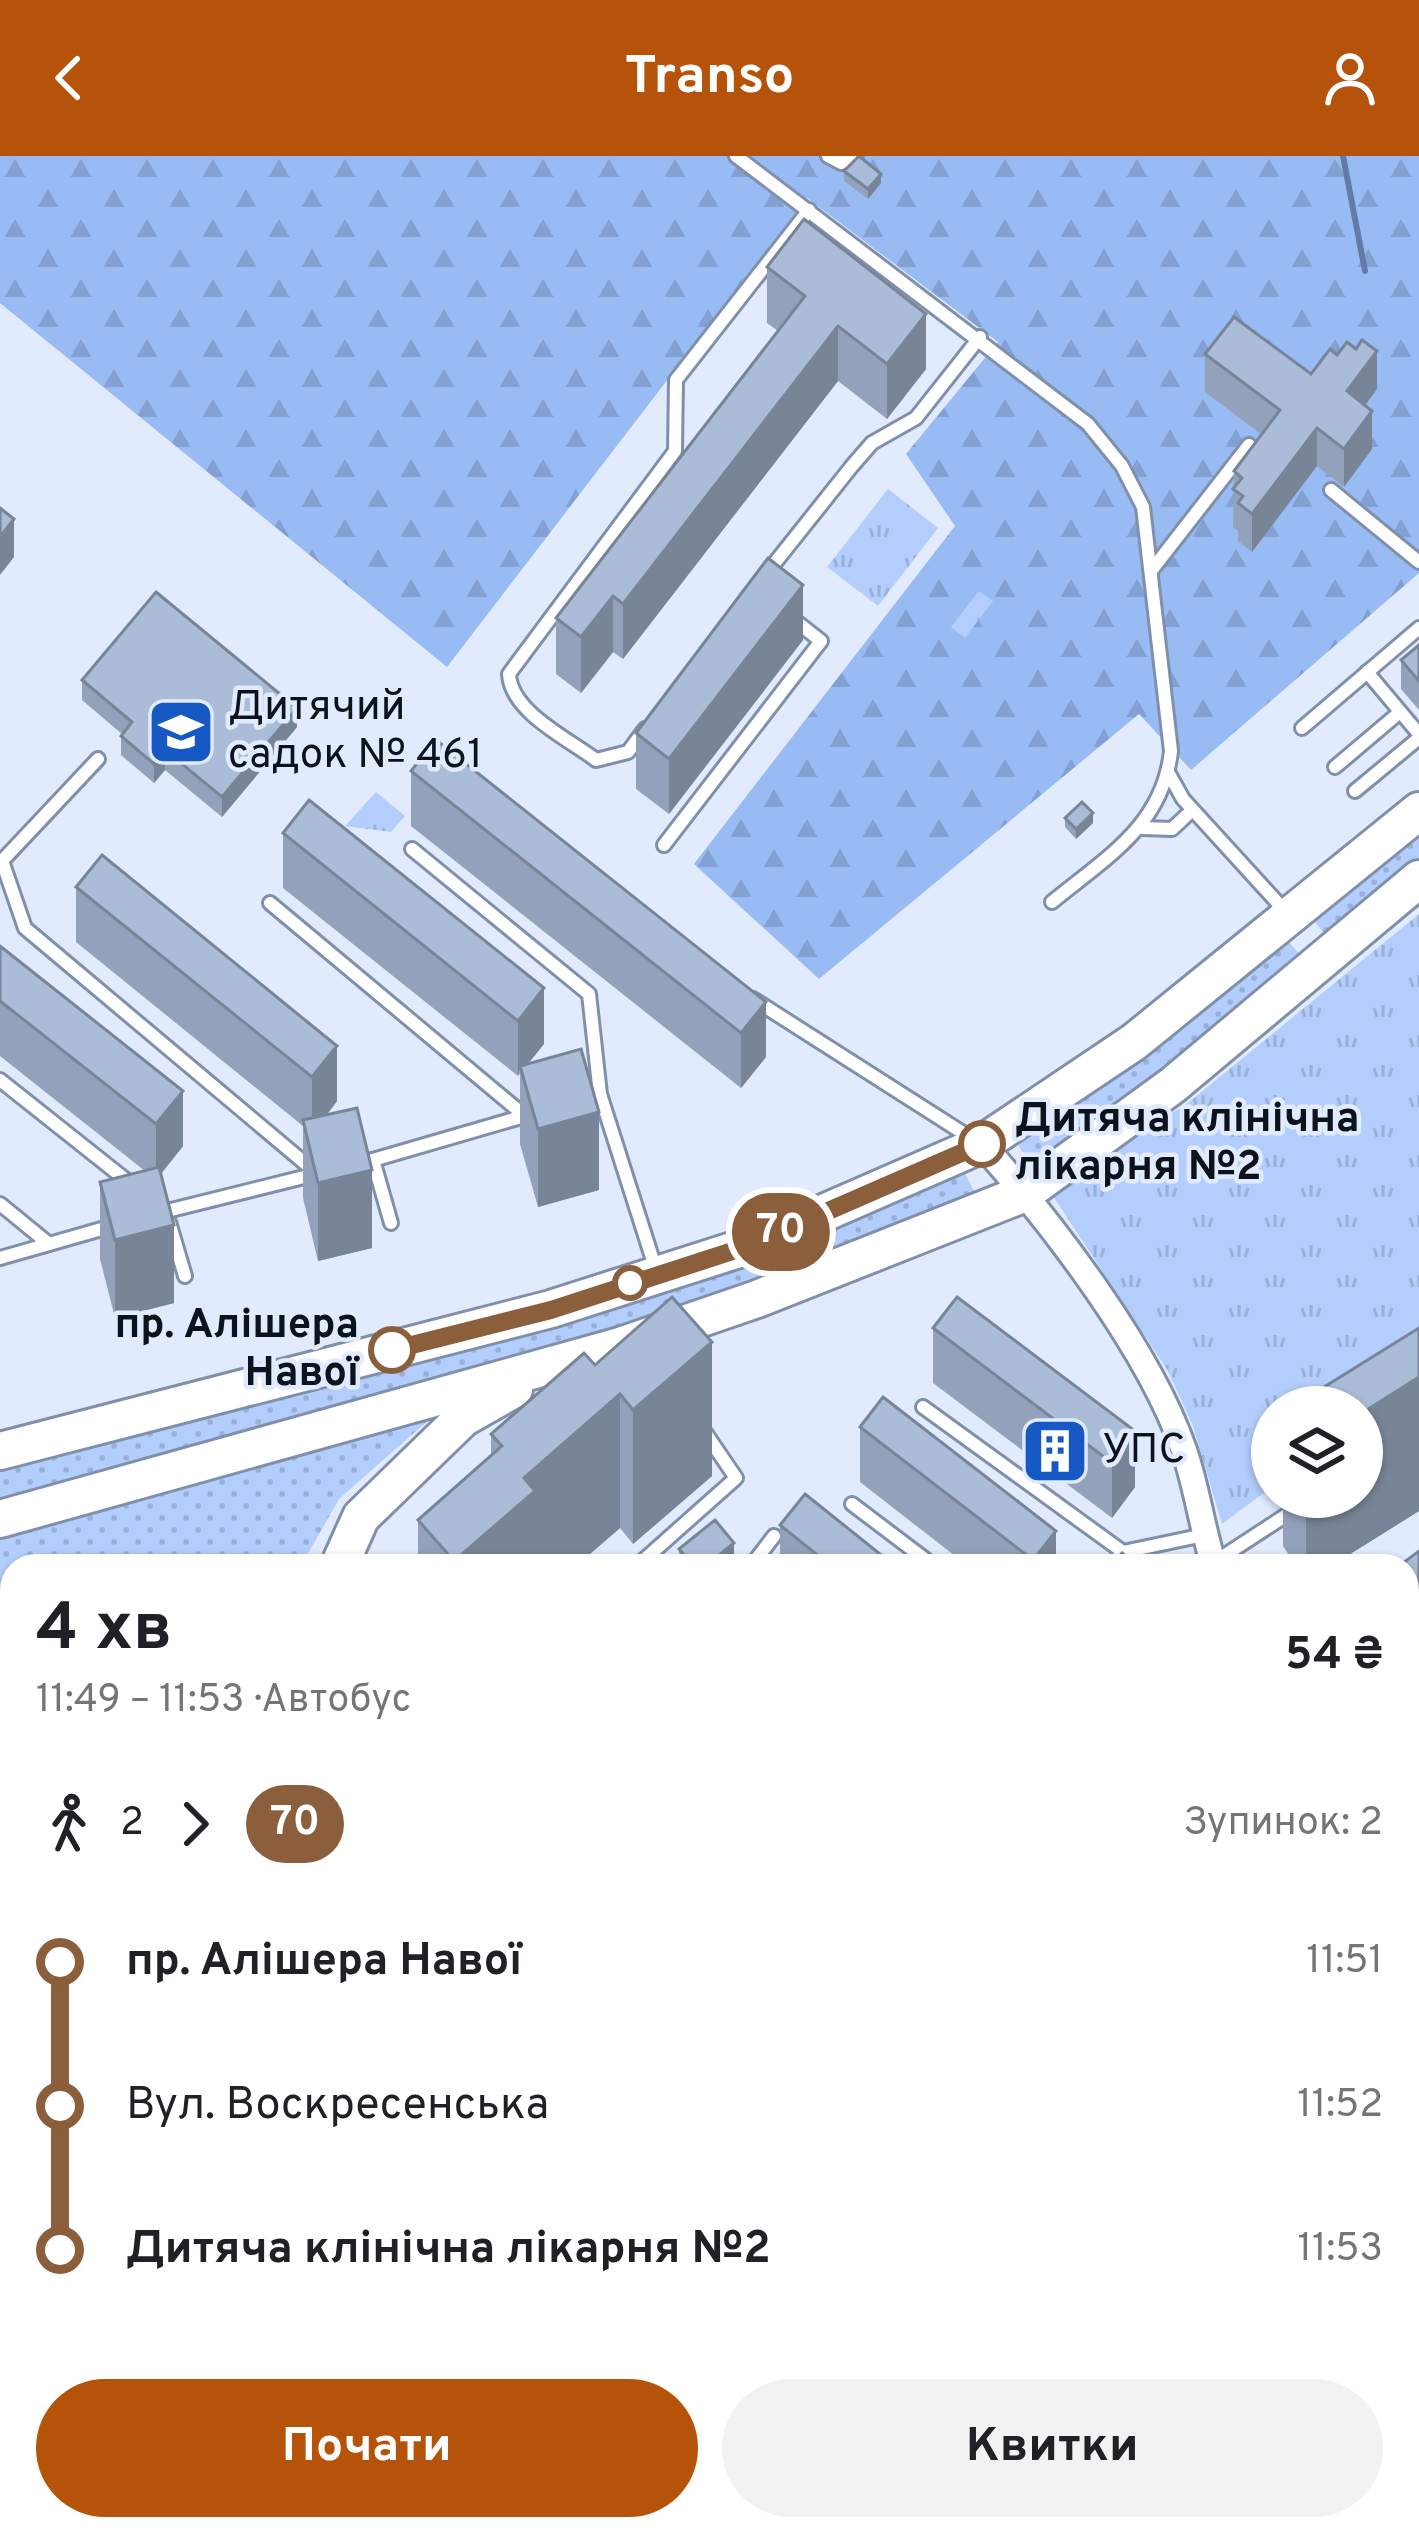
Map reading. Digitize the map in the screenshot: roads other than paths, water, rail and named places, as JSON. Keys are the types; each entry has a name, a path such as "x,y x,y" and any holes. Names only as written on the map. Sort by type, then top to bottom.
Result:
{"street":[{"path":"0,1451 551,1310 748,1246 982,1144 1134,1042 1419,812"},
{"path":"0,1519 565,1361 622,1357 1024,1193 1173,1085 1419,879"},
{"path":"1292,918 1326,958"},
{"path":"982,1144 1024,1193 1153,1380 1185,1454 1210,1554"},
{"path":"748,1246 769,1247 782,1265 776,1283 757,1299"},
{"path":"345,1554 362,1517 463,1418 565,1361"}],"lane":[{"path":"828,156 841,163 856,156"},
{"path":"744,158 1088,424 1122,466 1143,507 1171,748 1166,785 1149,810 1144,828 1052,902"},
{"path":"654,717 628,752 596,760 521,704 510,692 509,674 675,451 676,380 809,210"},
{"path":"754,589 862,454 916,418 980,337"},
{"path":"1151,571 1249,445"},
{"path":"1331,490 1419,562"},
{"path":"664,845 821,641 788,615"},
{"path":"1302,728 1419,628"},
{"path":"1355,791 1419,736 1367,672"},
{"path":"1335,766 1400,712"},
{"path":"98,759 1,860 25,928 318,1174"},
{"path":"1166,785 1292,918"},
{"path":"1149,810 1162,829"},
{"path":"1144,828 1178,827 1194,816"},
{"path":"412,849 589,994 600,1094 658,1274"},
{"path":"271,903 525,1116"},
{"path":"742,992 982,1144"},
{"path":"0,1080 166,1211 185,1276"},
{"path":"581,1099 600,1094"},
{"path":"146,1216 373,1160 544,1111"},
{"path":"373,1160 391,1223"},
{"path":"0,1204 49,1244"},
{"path":"0,1258 127,1222"},
{"path":"923,1407 1123,1552 1204,1535"},
{"path":"650,1554 736,1478 714,1441 686,1420"},
{"path":"852,1504 918,1554"},
{"path":"1230,1554 1283,1518"},
{"path":"760,1554 774,1536"}],"waterway":[{"path":"1343,156 1365,271"}],"place":[{"name":"Дитячий садок № 461","path":"181,732"},
{"name":"Дитяча клінічна лікарня №2","path":"982,1144"},
{"name":"пр. Алішера Навої","path":"392,1350"},
{"name":"УПС","path":"1055,1451"}]}
